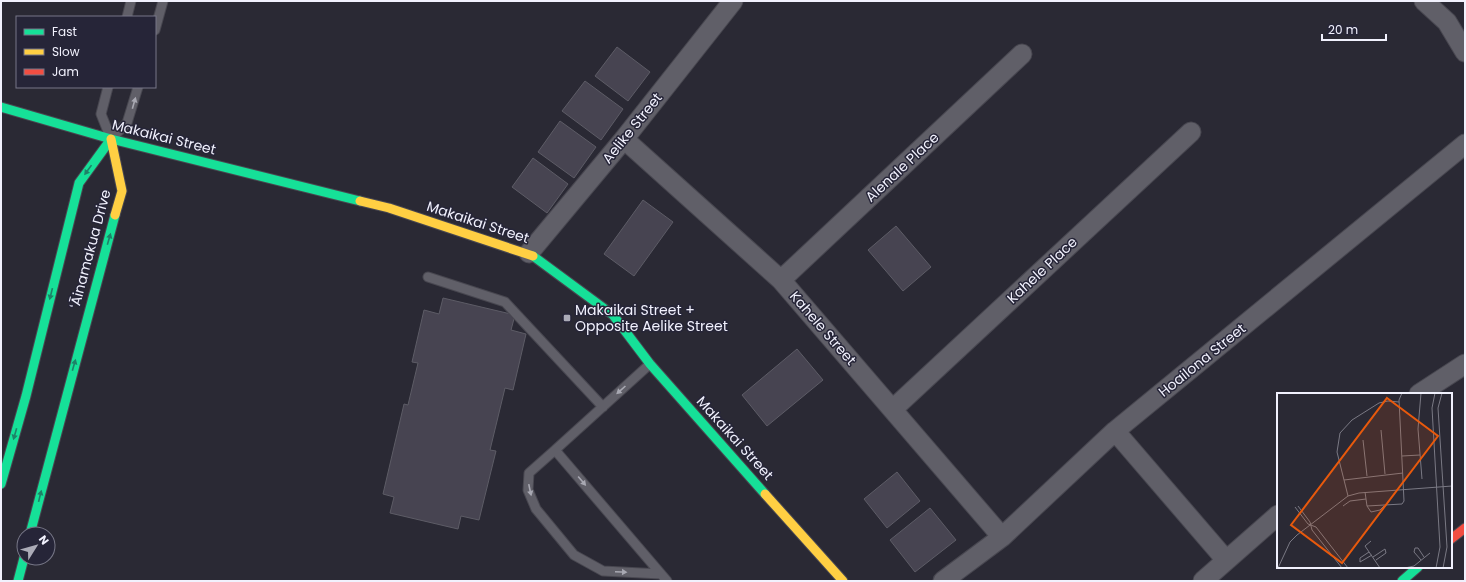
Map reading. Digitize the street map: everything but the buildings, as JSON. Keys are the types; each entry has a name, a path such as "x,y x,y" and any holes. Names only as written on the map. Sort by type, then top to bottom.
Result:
{"street":[{"name":"Aelike Street","path":"529,253 624,139 733,1"},
{"path":"1424,1 1447,22 1465,52"},
{"name":"Alenale Place","path":"781,280 1022,54"},
{"name":"Makaikai Street","path":"1,106 111,139 389,208 529,253 613,315 650,364 843,581"},
{"name":"Kahele Place","path":"893,409 1191,132"},
{"name":"ʻĀinamakua Drive","path":"1,484 26,396 79,183 111,139"},
{"name":"ʻĀinamakua Drive","path":"32,526 64,402 122,191 111,139"},
{"name":"Kahele Street","path":"624,139 781,280 1002,537"},
{"name":"Hoailona Street","path":"943,581 1002,537 1115,431 1465,144"},
{"path":"1421,393 1465,364"},
{"path":"1115,431 1226,560"},
{"path":"1203,581 1277,516"},
{"path":"1452,538 1465,528"},
{"path":"18,581 22,566"},
{"path":"1402,581 1417,568"}],"lane":[{"path":"127,16 131,1"},
{"path":"156,27 164,1"},
{"path":"108,88 101,114 111,139 128,123 138,88"},
{"path":"428,277 505,302 603,407"},
{"path":"650,364 529,473 528,490 536,509 574,555 603,571 664,577"},
{"path":"555,450 664,577"}],"traffic: fast":[{"path":"1,107 111,139 360,201"},
{"path":"1,484 26,396 79,183 111,139"},
{"path":"32,526 115,215"},
{"path":"533,256 613,315 650,364 765,494"},
{"path":"18,581 22,566"},
{"path":"1402,581 1417,568"}],"traffic: slow":[{"path":"111,139 122,191 115,215"},
{"path":"360,201 389,208 533,256"},
{"path":"765,494 843,581"}],"traffic: jam":[{"path":"1452,538 1465,528"}],"place":[{"name":"Makaikai Street + Opposite Aelike Street","path":"567,318"}]}
